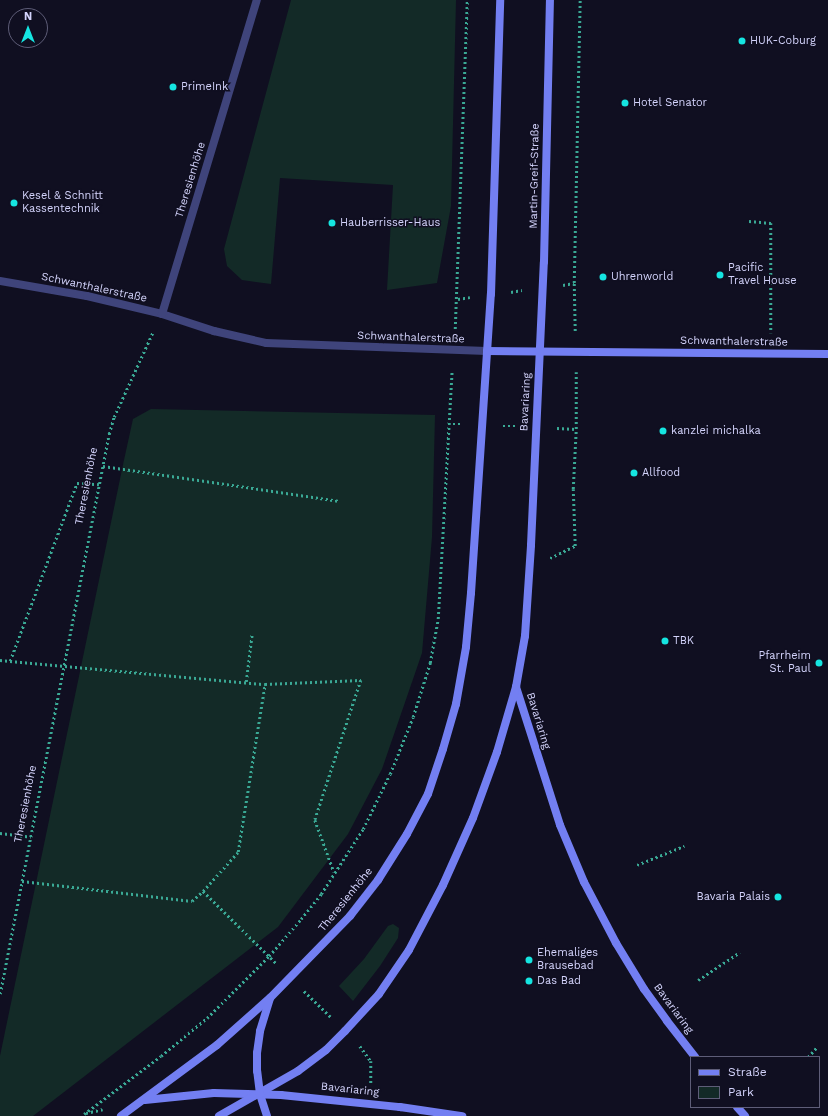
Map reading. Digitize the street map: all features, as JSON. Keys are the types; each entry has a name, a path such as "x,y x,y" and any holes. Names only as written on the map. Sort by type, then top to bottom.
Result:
{"main road":[{"path":"482,425 491,294 500,0"},
{"name":"Martin-Greif-Straße","path":"540,352 550,0"},
{"name":"Schwanthalerstraße","path":"487,351 828,354"},
{"name":"Bavariaring","path":"540,352 532,545 525,636 516,687 560,825 584,882 616,943 644,989 694,1056"},
{"name":"Theresienhöhe","path":"121,1116 217,1045 270,998 350,916 378,880 407,834 428,794 456,704 466,647 482,425"},
{"path":"219,1116 298,1071 326,1050 379,994 410,950 443,885 473,818 497,752 516,687"},
{"path":"267,1116 260,1094 257,1071 257,1053 260,1031 270,998"},
{"name":"Theresienhöhe","path":"144,1100 206,1094 260,1094"},
{"name":"Bavariaring","path":"260,1094 361,1102 462,1116"},
{"path":"738,1108 745,1116"}],"street":[{"name":"Theresienhöhe","path":"162,314 258,0"},
{"name":"Schwanthalerstraße","path":"0,281 87,296 162,314 214,331 266,343 487,351"}],"path":[{"path":"84,1114 161,1056 207,1018 269,956 301,919 363,829 390,774 413,717 430,663 438,619 448,424 458,299 467,0"},
{"path":"575,546 573,488 576,429 574,283 580,0"},
{"path":"749,221 771,223 771,354"},
{"path":"458,299 574,283"},
{"name":"Theresienhöhe","path":"0,994 111,424 162,314"},
{"path":"448,424 576,429"},
{"path":"103,466 339,500"},
{"path":"10,661 77,483 99,484"},
{"path":"246,682 252,634"},
{"path":"0,660 265,684 361,680 315,820 334,873"},
{"path":"22,881 192,900 203,891 238,852 265,684"},
{"path":"0,833 30,837"},
{"path":"637,865 684,846"},
{"path":"203,891 269,956"},
{"path":"698,980 740,952"},
{"path":"809,1056 817,1047"}],"green space":[{"path":"291,0 456,0 451,206 437,283 387,290 393,185 280,178 271,284 242,280 227,266 224,249"},
{"path":"151,409 435,415 432,537 422,653 382,769 348,834 278,927 33,1116 0,1116 0,1056 124,460 133,419"},
{"path":"393,924 399,928 398,938 380,966 353,1001 339,986 364,959 388,926"}],"place":[{"name":"HUK-Coburg","path":"742,41"},
{"name":"PrimeInk","path":"173,87"},
{"name":"Hotel Senator","path":"625,103"},
{"name":"Kesel & Schnitt Kassentechnik","path":"14,203"},
{"name":"Hauberrisser-Haus","path":"332,223"},
{"name":"Pacific Travel House","path":"720,275"},
{"name":"Uhrenworld","path":"603,277"},
{"name":"kanzlei michalka","path":"663,431"},
{"name":"Allfood","path":"634,473"},
{"name":"TBK","path":"665,641"},
{"name":"Pfarrheim St. Paul","path":"819,663"},
{"name":"Bavaria Palais","path":"778,897"},
{"name":"Ehemaliges Brausebad","path":"529,960"},
{"name":"Das Bad","path":"529,981"}]}
